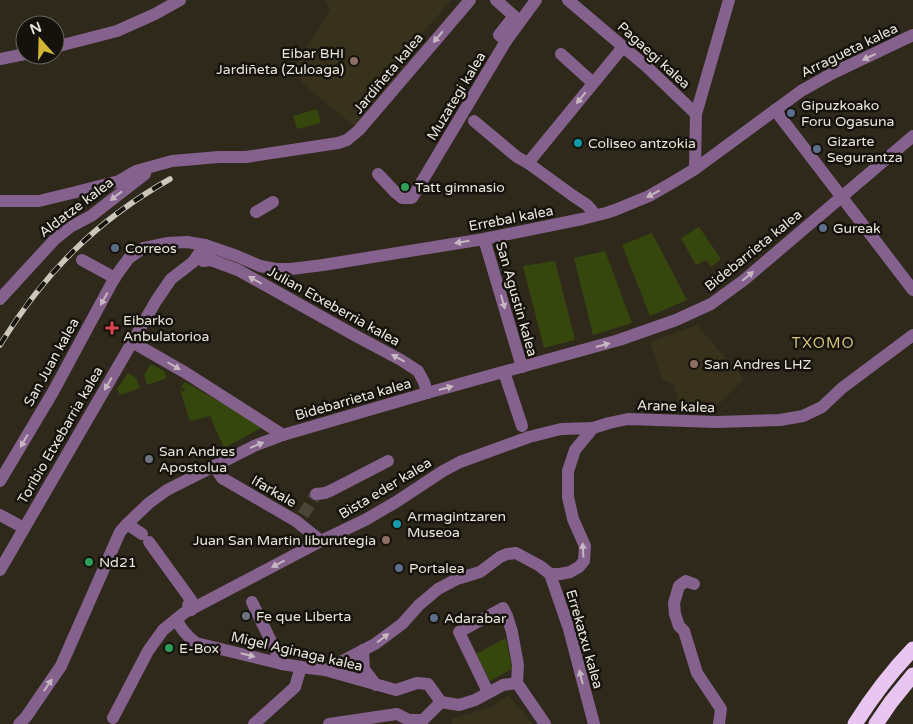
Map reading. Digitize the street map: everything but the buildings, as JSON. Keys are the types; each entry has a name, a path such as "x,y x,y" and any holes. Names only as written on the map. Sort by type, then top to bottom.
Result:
{"highway":[{"path":"855,724 883,684 913,649"},
{"path":"876,724 913,675"}],"street":[{"path":"65,44 117,31 155,14 180,0"},
{"name":"Jardiñeta kalea","path":"317,146 347,140 359,130 470,0"},
{"name":"Muzategi kalea","path":"378,174 389,195 412,198 506,41 499,35 514,16 496,0"},
{"path":"506,41 536,0"},
{"name":"Pagaegi kalea","path":"568,0 697,109"},
{"path":"695,169 697,109 729,0"},
{"name":"Arragueta kalea","path":"695,169 801,91 833,73 913,35"},
{"path":"528,163 623,47"},
{"path":"561,54 593,83"},
{"path":"0,59 15,56"},
{"path":"775,110 913,290"},
{"path":"474,121 517,157 587,205 596,216"},
{"name":"Bidebarrieta kalea","path":"19,724 26,717 60,666 120,532 149,503 167,490 254,446 284,435 619,340 676,320 711,304 744,280 913,136"},
{"name":"Aldatze kalea","path":"0,201 39,200 119,182 136,171 172,161 246,156 317,146"},
{"name":"Aldatze kalea","path":"0,299 55,239 70,227 91,216 155,166"},
{"name":"Errebal kalea","path":"323,265 484,238 596,216 649,196 695,169"},
{"path":"256,212 273,202"},
{"name":"San Agustin kalea","path":"484,238 522,367"},
{"name":"Julian Etxeberria kalea","path":"129,258 143,248 167,243 187,242 206,245 260,266 276,270 323,265"},
{"path":"206,245 211,260"},
{"path":"206,245 193,262 171,279 132,342 284,435"},
{"name":"San Juan kalea","path":"0,481 5,467 53,392 115,278 129,258"},
{"path":"82,260 115,278"},
{"name":"Julian Etxeberria kalea","path":"193,262 211,260 238,270 402,360 418,371 424,382 427,394"},
{"name":"Arane kalea","path":"593,428 628,419 718,422 780,420 803,416 822,407 842,388 913,335"},
{"name":"Toribio Etxebarria kalea","path":"0,570 132,342"},
{"path":"504,372 522,426"},
{"path":"325,670 375,644 402,624 419,605 438,589 457,579 480,572 507,554 516,553 545,570 560,574 570,572 578,567 584,561 585,546 573,520 568,496 568,471 575,450 593,428"},
{"name":"Bista eder kalea","path":"112,718 148,651 163,630 190,610 365,520 443,471 529,437 561,429 593,428"},
{"path":"316,494 332,490 388,461"},
{"name":"Ifarkale","path":"214,466 222,478 299,518 321,541"},
{"path":"0,515 24,528"},
{"path":"127,524 145,538 192,600 188,605 190,610"},
{"name":"Errekatxu kalea","path":"545,570 570,629 594,724"},
{"path":"694,584 686,581 679,586 674,603 675,614 679,626 684,631 697,673 721,709 718,724"},
{"path":"252,602 282,664"},
{"path":"488,692 459,632 503,608 508,616 512,632 518,665 517,683 545,724"},
{"name":"Migel Aginaga kalea","path":"177,620 183,632 196,643 282,664 325,670 396,690 418,683 428,684 440,702"},
{"path":"363,650 364,669 376,685"},
{"path":"254,724 295,686 301,667"},
{"path":"329,724 397,714 409,720 422,720 440,702 459,705 475,700 503,685 517,683"}],"shaded area":[{"name":"Eibar BHI Jardiñeta (Zuloaga)","path":"324,0 452,0 424,31 412,48 418,52 356,127 307,88 292,70 330,9"},
{"name":"San Andres LHZ","path":"697,325 744,379 714,409 680,408 673,384 662,380 650,342"},
{"path":"508,695 533,724 452,724 451,719 492,707"}],"green space":[{"path":"317,109 321,123 297,129 293,116"},
{"path":"699,227 721,259 711,267 706,260 696,265 681,238"},
{"path":"652,233 687,300 650,316 622,245"},
{"path":"605,251 632,323 593,335 574,258"},
{"path":"555,261 575,340 544,348 523,266"},
{"path":"151,364 164,371 167,378 147,385 144,375"},
{"path":"128,373 136,378 140,388 120,395 117,389"},
{"path":"185,382 261,425 261,428 224,448 210,416 190,421 180,390 184,392 185,390 181,387"},
{"path":"506,638 512,669 490,681 476,654"}],"tunnel":[{"path":"303,515 316,494"}],"railway":[{"path":"0,345 35,294 74,250 119,212 170,179"}],"place":[{"name":"Eibar BHI Jardiñeta (Zuloaga)","path":"354,61"},
{"name":"Gipuzkoako Foru Ogasuna","path":"791,113"},
{"name":"Coliseo antzokia","path":"578,143"},
{"name":"Gizarte Segurantza","path":"817,149"},
{"name":"Tatt gimnasio","path":"405,187"},
{"name":"Gureak","path":"823,228"},
{"name":"Correos","path":"115,248"},
{"name":"Eibarko Anbulatorioa","path":"112,328"},
{"name":"San Andres LHZ","path":"694,364"},
{"name":"San Andres Apostolua","path":"149,459"},
{"name":"Armagintzaren Museoa","path":"397,524"},
{"name":"Juan San Martin liburutegia","path":"386,540"},
{"name":"Nd21","path":"89,562"},
{"name":"Portalea","path":"399,568"},
{"name":"Fe que Liberta","path":"246,616"},
{"name":"Adarabar","path":"434,618"},
{"name":"E-Box","path":"169,648"}],"district":[{"name":"TXOMO","path":"823,343"}]}
